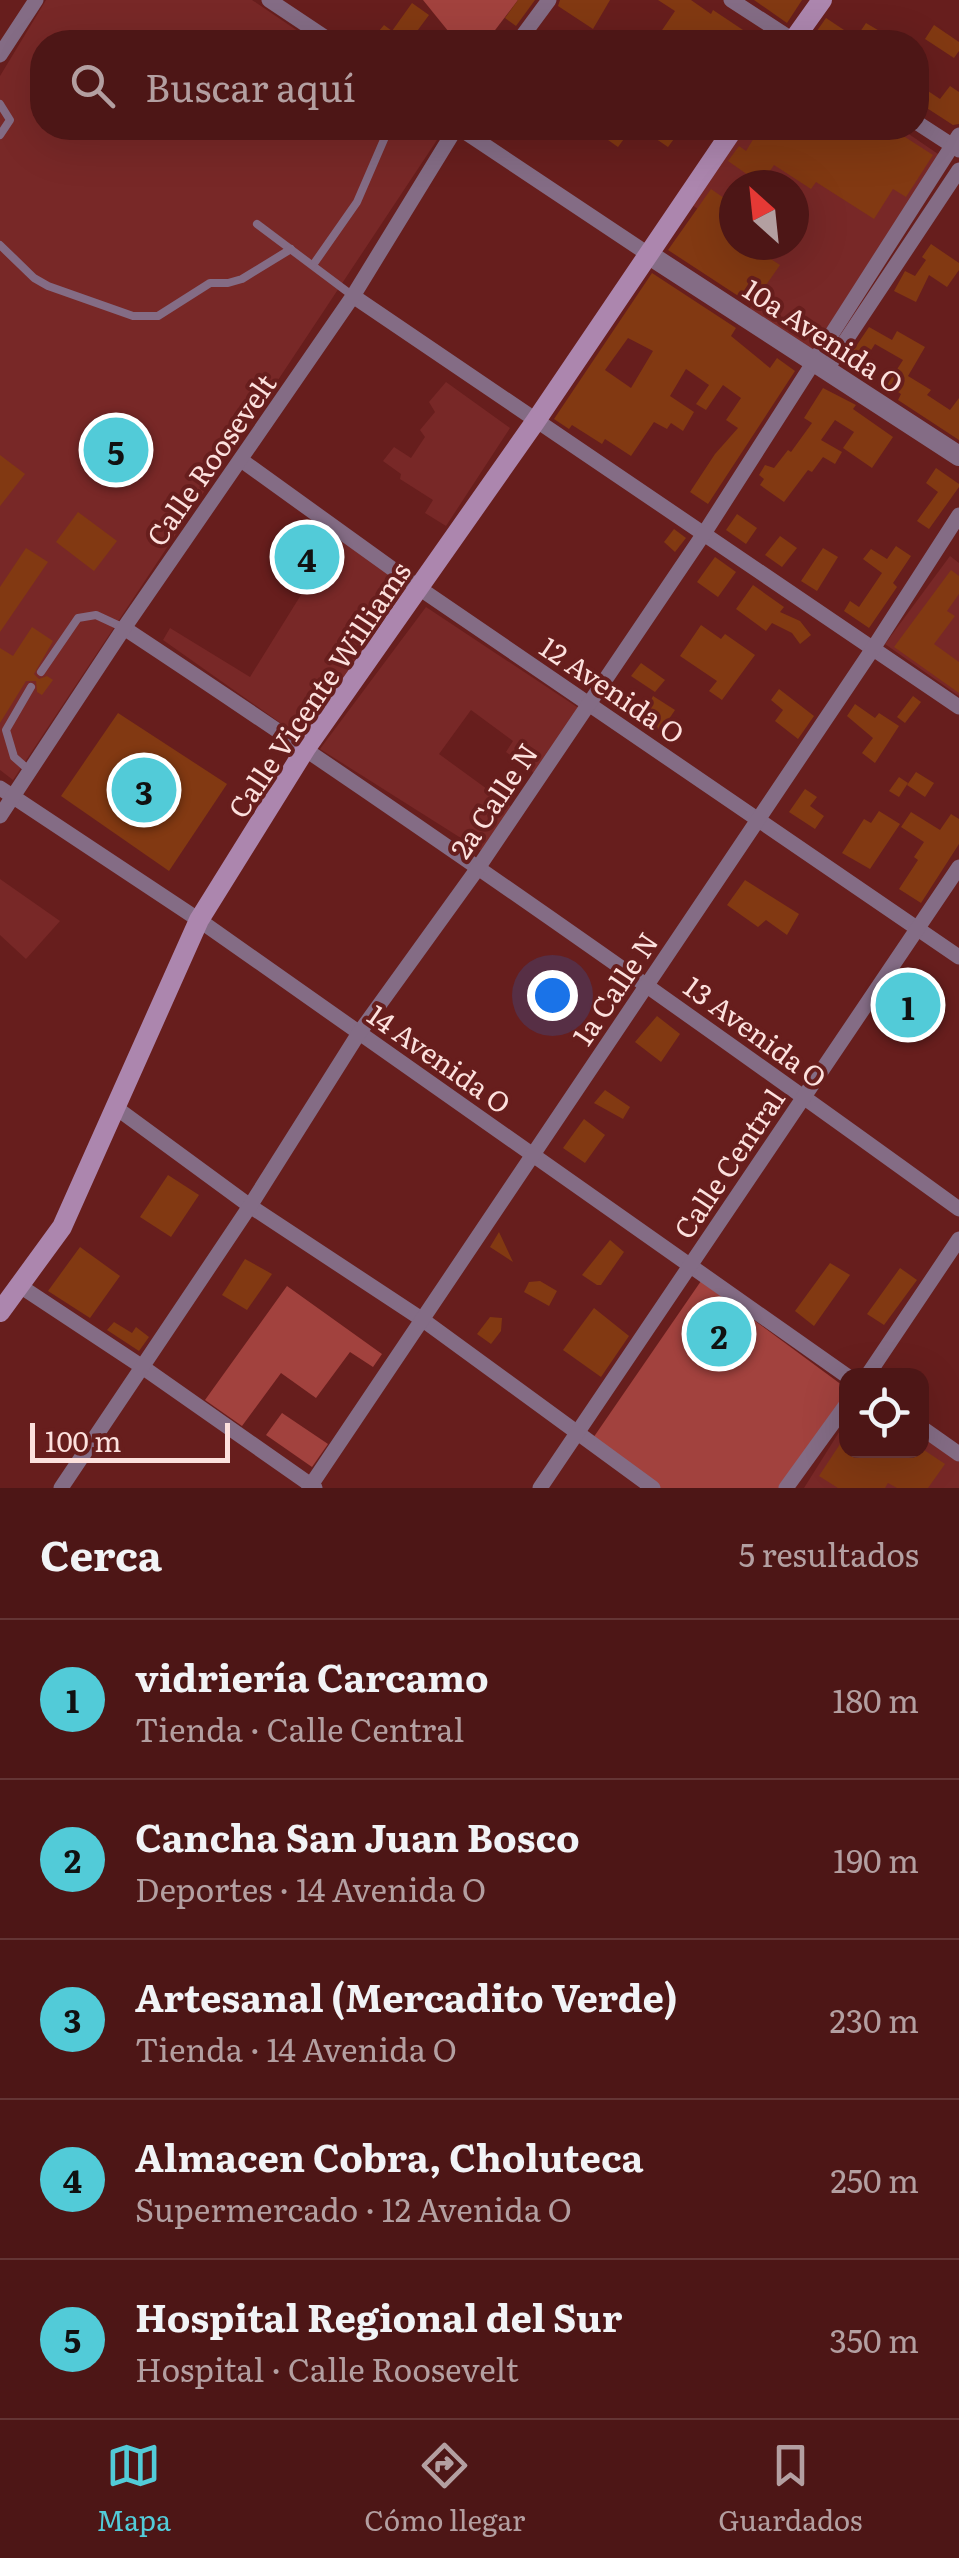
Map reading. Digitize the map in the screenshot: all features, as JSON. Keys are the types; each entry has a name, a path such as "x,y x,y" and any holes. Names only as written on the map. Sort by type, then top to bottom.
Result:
{"main road":[{"path":"802,30 822,0"},
{"name":"Calle Vicente Williams","path":"0,1312 62,1227 199,920 306,748 535,422 726,140"}],"street":[{"path":"0,55 36,0"},
{"path":"269,0 314,30"},
{"path":"527,30 549,0"},
{"path":"732,0 776,30"},
{"path":"929,129 957,144"},
{"name":"Calle Roosevelt","path":"0,816 352,296 450,140"},
{"name":"10a Avenida O","path":"476,140 959,456"},
{"name":"2a Calle N","path":"820,365 957,144"},
{"name":"2a Calle N","path":"61,1488 250,1206 359,1033 478,868 820,365 959,170"},
{"path":"352,296 959,707"},
{"name":"12 Avenida O","path":"242,460 419,588 959,957"},
{"name":"1a Calle N","path":"311,1487 959,514"},
{"name":"13 Avenida O","path":"124,628 306,748 647,984 959,1209"},
{"name":"14 Avenida O","path":"0,788 199,920 839,1370"},
{"name":"Calle Central","path":"540,1488 959,867"},
{"path":"114,1107 250,1206 423,1320 653,1488"},
{"path":"872,1368 959,1238"},
{"path":"20,1286 311,1487"},
{"path":"786,1488 839,1415"},
{"path":"929,1433 959,1454"}],"lane":[{"path":"0,104 10,120 0,136"},
{"path":"313,265 357,202 384,140"},
{"path":"256,224 352,296"},
{"path":"0,246 48,286 133,316 158,316 210,282 242,279 291,249"},
{"path":"41,672 78,618 96,614 124,628"},
{"path":"30,688 6,730 14,756 31,772"}],"shaded area":[{"path":"46,0 252,0 296,30 30,30 30,140 437,140 13,780 0,770 0,76"},
{"path":"423,0 518,0 495,30 447,30"},
{"path":"737,140 918,140 941,156 812,356 745,315 779,265 772,260 809,260 809,170 719,170 719,224 692,205"},
{"path":"446,382 510,428 446,526 425,513 433,500 400,479 401,474 383,461 394,447 411,458 425,437 420,430 435,412 429,402"},
{"path":"337,537 409,589 303,739 163,640 170,628 250,677"},
{"path":"950,556 959,563 959,696 885,644"},
{"path":"426,607 580,709 537,775 506,752 513,741 471,710 439,754 513,808 483,852 320,749"},
{"path":"0,879 60,921 26,959 0,935"},
{"path":"701,1281 839,1383 839,1405 787,1488 655,1488 591,1441"},
{"path":"287,1286 382,1354 373,1367 350,1352 316,1398 281,1373 242,1426 205,1400"},
{"path":"282,1413 328,1444 312,1467 266,1435"},
{"path":"839,1432 839,1458 929,1458 929,1442 959,1462 959,1488 804,1488"}],"building":[{"path":"518,0 535,0 516,26 505,18"},
{"path":"560,0 610,0 593,29 558,6"},
{"path":"658,0 691,0 743,30 662,30 675,11"},
{"path":"754,0 802,0 787,23"},
{"path":"412,3 429,15 418,30 393,30"},
{"path":"826,18 844,30 818,30"},
{"path":"934,25 959,42 954,58 929,42"},
{"path":"950,86 959,92 959,124 953,125 929,109 929,92 940,99"},
{"path":"753,140 910,140 933,155 906,197 893,189 874,219 816,182 809,188 809,170 782,170 774,165 771,170 741,170 728,161 739,146 746,151"},
{"path":"711,189 719,195 719,260 772,260 780,265 752,305 668,250"},
{"path":"931,244 959,263 959,270 947,287 929,275 916,302 894,291 905,271 915,276"},
{"path":"652,273 736,328 731,336 770,368 777,358 795,371 708,504 690,492 738,428 726,420 741,398 723,385 706,410 696,404 709,385 686,369 670,396 694,412 683,431 671,423 667,429 654,422 631,456 605,439 602,444 554,419","holes":["628,338 653,351 631,388 605,370"]},
{"path":"869,327 892,340 897,331 925,347 908,376 931,390 927,395 950,410 959,398 959,440 898,400 901,394 887,385 903,360 875,344 857,372 844,364"},
{"path":"823,388 856,405 853,409 893,437 872,468 843,448 854,432 835,420 821,440 842,452 835,464 823,457 784,502 760,485 764,479 759,475 765,465 774,468 788,450 791,452 812,423 804,418"},
{"path":"0,455 25,474 0,506"},
{"path":"936,468 959,487 929,529 917,521 938,492 926,483"},
{"path":"78,512 117,541 94,571 56,542"},
{"path":"737,514 757,528 746,544 726,530"},
{"path":"674,529 686,538 675,552 664,542"},
{"path":"780,536 797,548 782,567 765,555"},
{"path":"896,546 911,556 893,583 897,587 869,628 844,611 850,601 859,607 882,573 863,559 871,549 887,559"},
{"path":"26,548 48,562 0,632 0,587"},
{"path":"823,548 838,557 817,591 801,581"},
{"path":"715,557 736,572 718,597 697,582"},
{"path":"951,570 959,576 959,594 947,611 955,616 934,644 959,662 959,693 894,647"},
{"path":"753,585 784,607 780,612 800,621 811,635 800,644 792,633 772,623 766,631 736,609"},
{"path":"701,625 721,639 725,634 755,655 722,700 709,691 717,681 680,656"},
{"path":"32,627 53,641 34,674 39,679 47,676 53,680 42,695 37,692 36,681 26,681 0,723 0,648 13,656"},
{"path":"641,663 665,680 655,692 631,676"},
{"path":"779,689 814,716 798,739 775,721 783,710 771,700"},
{"path":"653,696 675,710 661,731 642,718"},
{"path":"913,696 921,702 905,723 897,717"},
{"path":"855,704 875,718 879,713 899,726 875,763 862,753 873,738 847,716"},
{"path":"118,713 227,784 169,871 61,796"},
{"path":"916,772 934,783 925,797 907,785"},
{"path":"899,777 908,783 899,797 889,791"},
{"path":"805,789 817,797 810,806 824,816 815,829 789,812"},
{"path":"879,811 900,824 870,869 842,853 864,819 871,823"},
{"path":"911,812 940,830 951,814 959,819 959,844 921,903 899,889 918,860 914,857 924,842 901,827"},
{"path":"745,880 799,914 787,935 766,920 758,927 727,905"},
{"path":"657,1016 680,1034 661,1062 635,1042"},
{"path":"605,1090 630,1107 623,1119 594,1103"},
{"path":"584,1119 605,1135 585,1163 563,1148"},
{"path":"168,1175 199,1195 171,1237 140,1217"},
{"path":"499,1232 513,1262 490,1247"},
{"path":"610,1240 624,1252 601,1285 597,1285 582,1275"},
{"path":"80,1247 120,1276 90,1318 48,1291"},
{"path":"245,1259 272,1274 247,1310 222,1295"},
{"path":"830,1263 850,1275 814,1326 795,1311"},
{"path":"900,1268 917,1280 884,1325 867,1314"},
{"path":"540,1281 557,1291 549,1306 524,1292 529,1282"},
{"path":"594,1308 629,1336 601,1377 563,1350"},
{"path":"490,1317 502,1318 501,1331 491,1344 477,1334"},
{"path":"114,1322 132,1333 136,1327 149,1337 139,1351 107,1330"},
{"path":"839,1446 839,1458 929,1458 929,1453 945,1464 928,1488 897,1488 888,1483 885,1488 838,1488 819,1476"}],"place":[{"name":"Hospital Regional del Sur","path":"116,450"},
{"name":"Almacen Cobra, Choluteca","path":"307,557"},
{"name":"Artesanal (Mercadito Verde)","path":"144,790"},
{"name":"vidriería Carcamo","path":"908,1005"},
{"name":"Cancha San Juan Bosco","path":"719,1334"}]}
